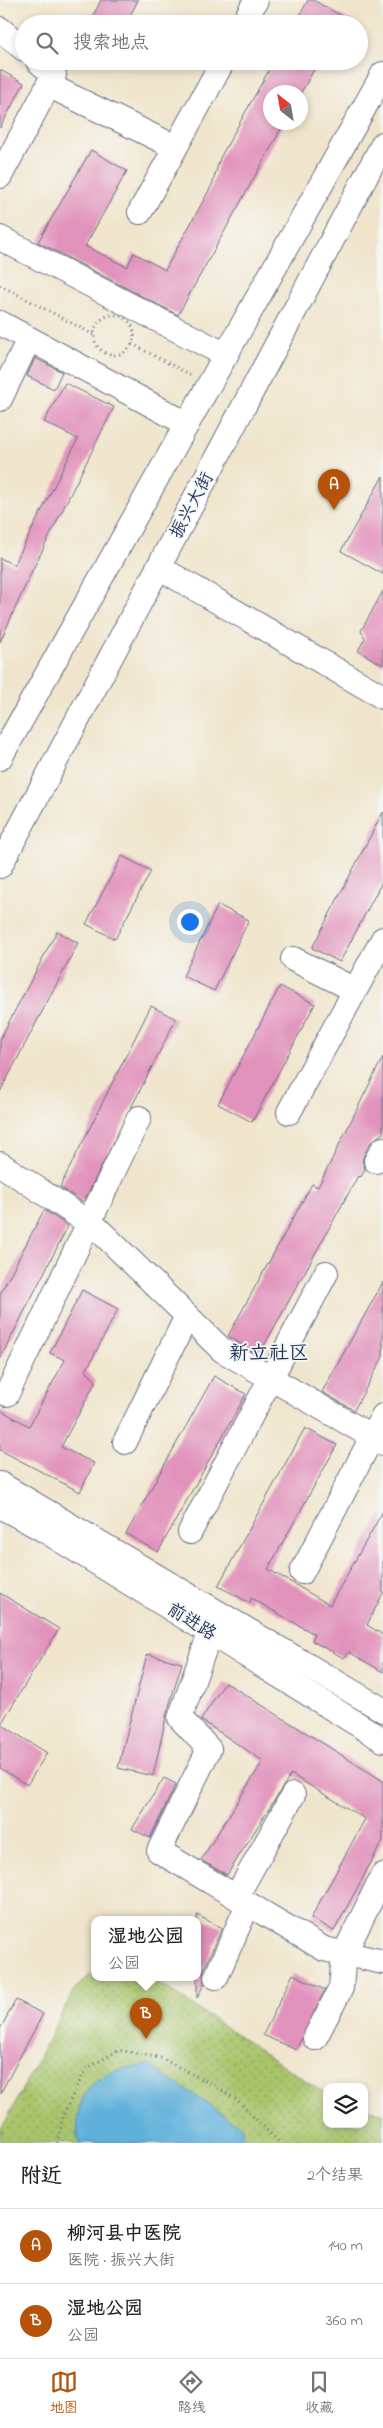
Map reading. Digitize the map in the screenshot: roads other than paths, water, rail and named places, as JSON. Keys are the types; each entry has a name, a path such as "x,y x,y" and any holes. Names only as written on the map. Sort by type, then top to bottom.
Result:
{"street":[{"path":"248,15 256,0"},
{"path":"0,29 15,42"},
{"path":"0,176 54,75 48,70"},
{"path":"140,212 217,70"},
{"path":"0,758 383,74"},
{"path":"48,85 175,147"},
{"name":"振兴大街","path":"1,863 383,144"},
{"path":"0,238 226,355"},
{"path":"0,323 187,424"},
{"path":"0,399 29,339"},
{"path":"158,567 383,697"},
{"path":"289,1112 355,990 382,945"},
{"path":"294,959 355,990"},
{"path":"7,1394 139,1118"},
{"path":"0,1164 98,1229 222,1350 271,1378 379,1432 302,1572"},
{"path":"190,1532 326,1273"},
{"path":"125,1442 187,1316"},
{"name":"前进路","path":"0,1484 383,1710"},
{"name":"前进路","path":"0,1506 44,1530 383,1740"},
{"path":"210,1633 180,1718 209,1749 159,1851 324,1949 383,1962"},
{"path":"216,1977 242,1901 293,1795"},
{"path":"315,2038 341,1988 344,1954 383,1875"}],"water":[{"path":"149,2065 242,2127 243,2143 79,2143 78,2119 80,2108 83,2098 96,2081 122,2069"}],"place":[{"name":"柳河县中医院","path":"334,510"},
{"name":"湿地公园","path":"146,2039"}],"district":[{"name":"新立社区","path":"269,1352"}]}
